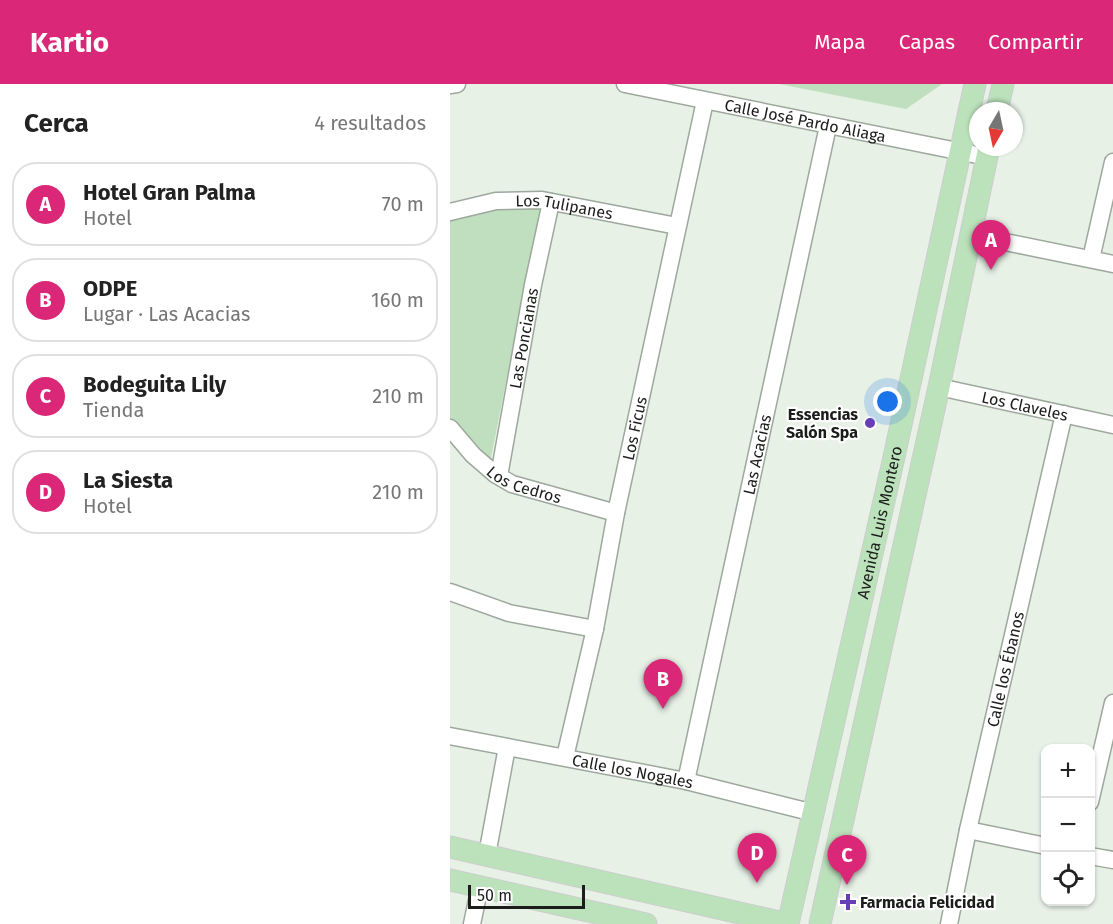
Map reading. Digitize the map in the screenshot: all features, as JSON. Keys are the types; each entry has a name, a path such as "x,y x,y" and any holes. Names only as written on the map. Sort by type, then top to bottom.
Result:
{"main road":[{"name":"Avenida Luis Montero","path":"788,924 975,84"},
{"path":"999,102 1003,84"},
{"name":"Avenida Luis Montero","path":"820,924 939,387 987,156"},
{"path":"450,847 788,924"},
{"path":"450,880 646,924"}],"street":[{"path":"450,86 457,84"},
{"name":"Calle José Pardo Aliaga","path":"625,84 828,126 969,151"},
{"name":"Los Ficus","path":"565,757 595,629 616,513 705,101"},
{"name":"Las Acacias","path":"686,782 828,126"},
{"path":"1091,260 1113,162"},
{"name":"Los Tulipanes","path":"450,212 496,201 550,202 677,226"},
{"name":"Las Poncianas","path":"499,476 550,202"},
{"path":"970,235 1113,264"},
{"name":"Los Claveles","path":"939,387 1113,424"},
{"name":"Calle los Ébanos","path":"949,924 968,830 1064,414"},
{"name":"Los Cedros","path":"450,428 473,455 512,484 616,513"},
{"path":"450,591 509,613 595,629"},
{"path":"1091,798 1113,703"},
{"name":"Calle los Nogales","path":"450,736 686,782 814,813"},
{"path":"487,855 507,747"},
{"path":"968,830 1041,845"},
{"path":"1095,857 1113,860"},
{"path":"472,924 480,886"}],"green space":[{"path":"779,84 942,84 906,109"},
{"path":"542,200 489,468 450,428 450,212"}],"place":[{"name":"Hotel Gran Palma","path":"991,270"},
{"name":"Essencias Salón Spa","path":"870,423"},
{"name":"ODPE","path":"663,709"},
{"name":"La Siesta","path":"757,883"},
{"name":"Bodeguita Lily","path":"847,885"},
{"name":"Farmacia Felicidad","path":"848,902"}]}
